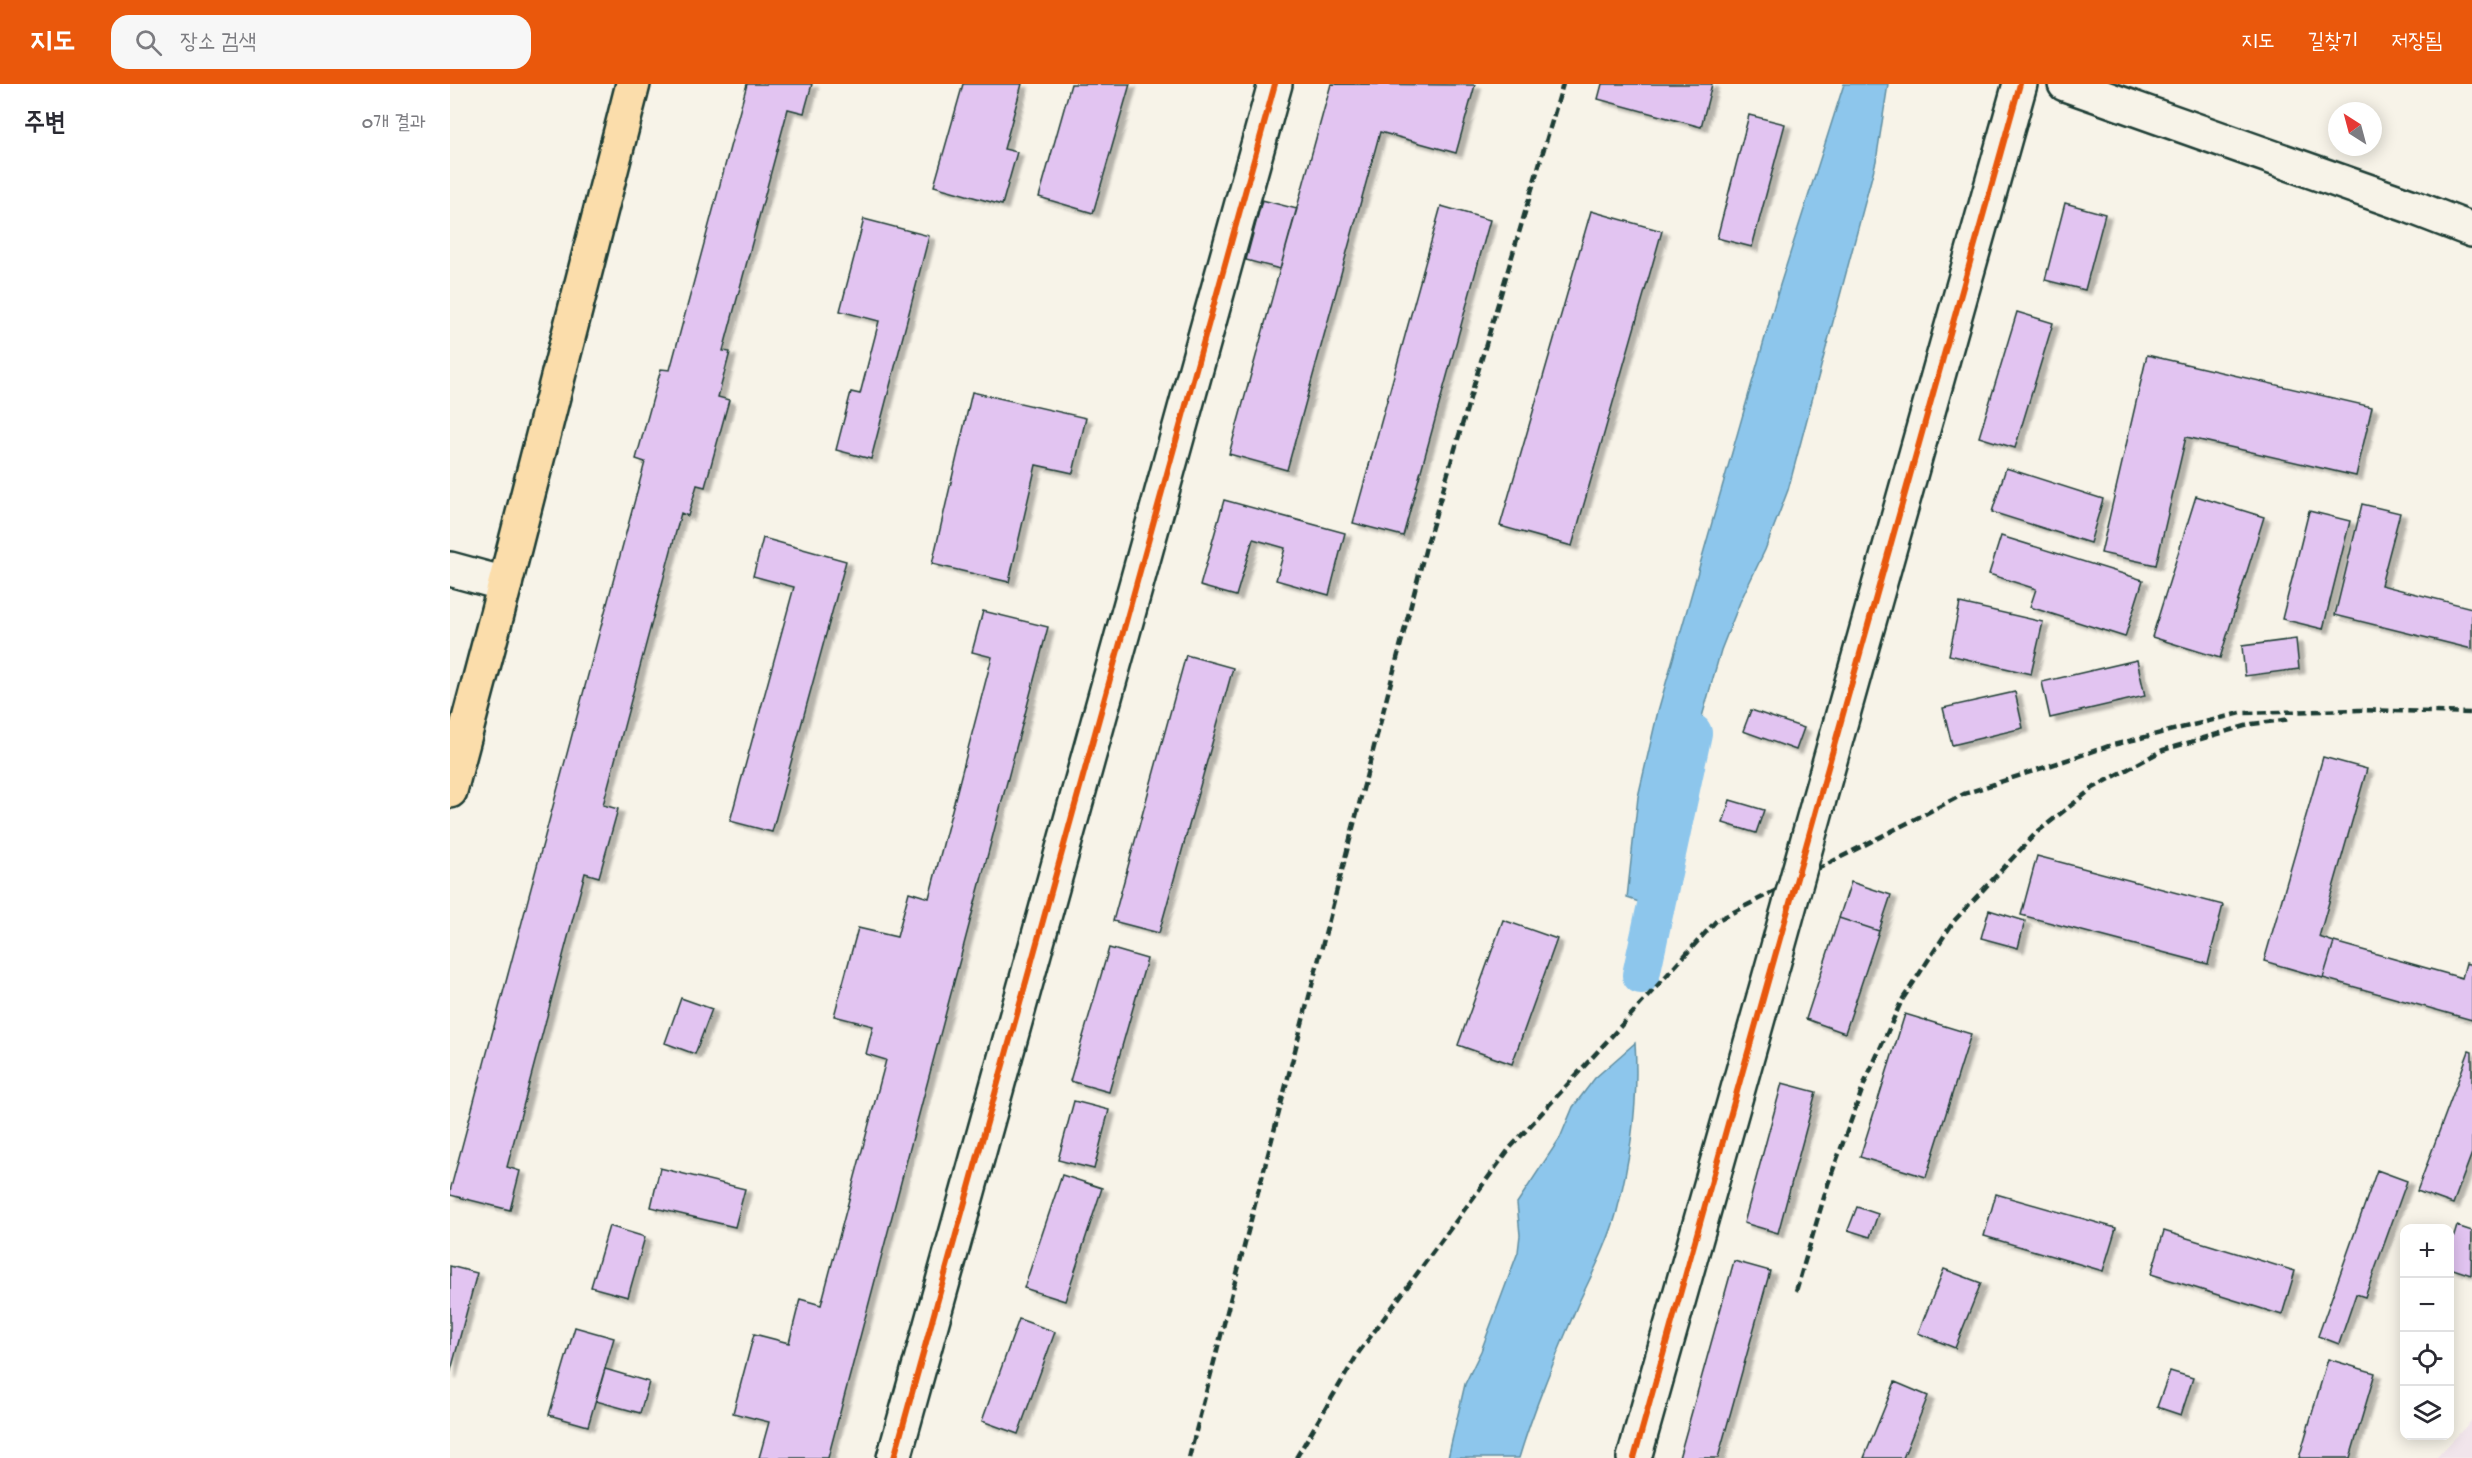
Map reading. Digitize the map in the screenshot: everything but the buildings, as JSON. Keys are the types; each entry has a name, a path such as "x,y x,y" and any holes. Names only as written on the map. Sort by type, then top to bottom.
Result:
{"main road":[{"path":"450,791 506,584 633,84"}],"street":[{"path":"894,1458 1275,84"},
{"path":"1634,1458 2020,84"},
{"path":"2066,84 2472,230"},
{"path":"450,569 506,584"}],"shaded area":[{"path":"2472,1420 2472,1458 2436,1458 2454,1440"}],"water":[{"path":"1844,84 1888,84 1876,161 1788,490 1765,550 1740,602 1721,650 1667,840 1654,907 1627,898 1638,797 1658,711 1780,285"},
{"path":"1635,1043 1636,1086 1633,1128 1617,1211 1547,1380 1519,1458 1448,1458 1465,1384 1481,1351 1518,1252 1520,1235 1517,1203 1560,1138 1573,1107 1595,1078"}],"waterway":[{"path":"1641,975 1693,733"}],"railway":[{"path":"1189,1458 1426,547 1563,84"},
{"path":"1296,1458 1359,1352 1510,1148 1716,921 1964,794 2109,746 2241,713 2359,710 2472,713"},
{"path":"1796,1291 1828,1184 1865,1082 1902,1000 1954,921 2036,833 2093,788 2163,750 2252,724 2291,719"}],"cycle path":[{"path":"894,1458 1275,84"},
{"path":"1634,1458 2020,84"}]}
